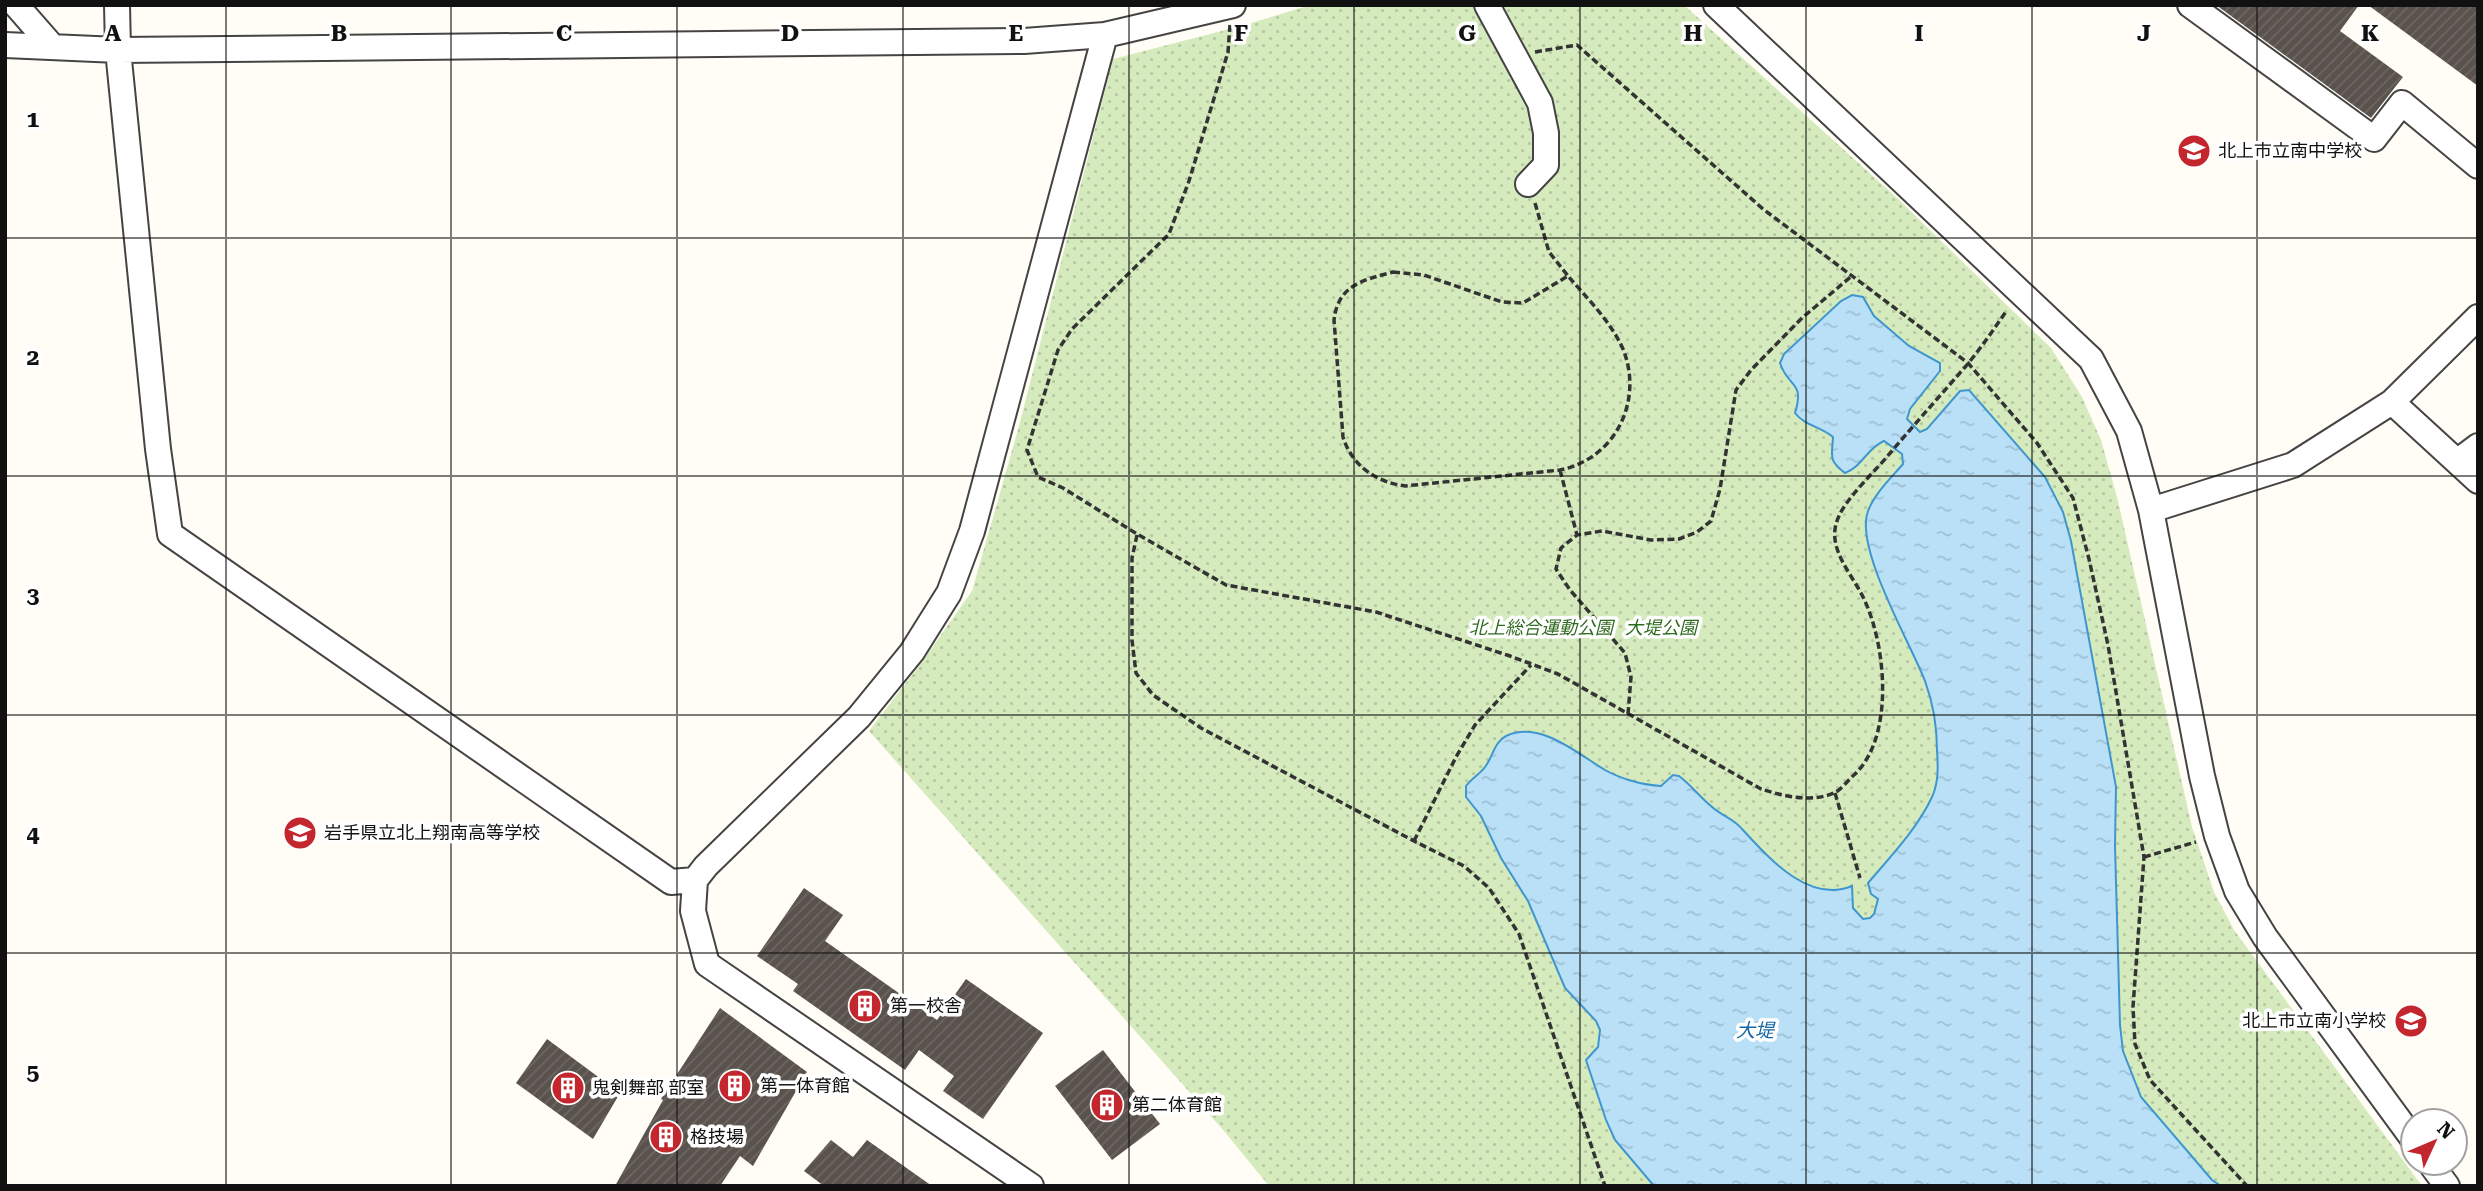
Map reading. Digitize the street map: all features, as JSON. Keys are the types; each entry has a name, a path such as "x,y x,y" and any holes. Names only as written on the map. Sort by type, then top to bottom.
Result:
{"street":[{"path":"16,5 51,45"},
{"path":"117,5 118,50 158,449 170,534 671,882 695,880"},
{"path":"1487,5 1540,103 1546,133 1546,165 1528,184"},
{"path":"1716,5 2091,359 2129,431 2151,510 2202,776 2217,836 2237,891 2265,937 2399,1120"},
{"path":"2190,5 2374,139 2402,103 2478,166"},
{"path":"5,45 118,50 1024,41 1105,35 1232,6"},
{"path":"1031,1186 707,964 693,911 695,880 733,838 859,717 912,652 949,593 972,531 1105,35"},
{"path":"2151,510 2294,465 2392,402 2478,317"},
{"path":"2392,402 2478,481"},
{"path":"2458,461 2478,446"}],"path":[{"path":"1232,6 1228,52 1189,181 1169,233 1072,329 1058,350 1027,450 1038,477 1063,488 1226,585 1376,612 1558,674 1761,789 1787,797 1835,793 1861,768 1876,734 1883,704 1878,636 1864,599 1836,552 1835,534 1839,516 1918,419 1968,363 2021,292"},
{"path":"1513,57 1577,45 1763,209 1968,363 2037,443 2073,498 2090,559 2108,645 2144,857 2133,1007 2135,1044 2150,1080 2247,1186"},
{"path":"1528,184 1549,252 1605,321 1623,350 1630,384 1625,414 1613,440 1578,466 1560,470 1405,486 1387,484 1372,477 1348,452 1343,437 1334,320 1336,303 1353,285 1392,272 1424,275 1503,302 1523,303 1568,276"},
{"path":"1628,714 1631,677 1625,653 1570,590 1556,569 1561,548 1577,535 1602,531 1651,540 1679,539 1697,532 1711,521 1720,489 1736,390 1751,370 1802,318 1853,275"},
{"path":"1560,470 1577,535"},
{"path":"1137,534 1132,558 1132,640 1136,673 1153,695 1201,727 1464,866 1489,888 1519,934 1605,1186"},
{"path":"1414,841 1475,725 1531,665"},
{"path":"1835,793 1860,878"},
{"path":"2144,857 2217,836"}],"green space":[{"name":"大堤公園","path":"1311,5 1684,5 1896,197 2051,348 2082,397 2101,440 2118,501 2192,827 2214,892 2234,930 2399,1155 2399,1177 2415,1177 2422,1186 1269,1186 1224,1131 869,731 972,591 1019,426 1113,59"}],"water":[{"name":"大堤","path":"1852,295 1863,297 1874,316 1909,346 1940,363 1940,371 1910,409 1907,419 1920,432 1927,429 1960,391 1969,390 2045,477 2063,512 2071,541 2116,787 2115,846 2123,1051 2141,1097 2212,1180 2221,1186 1654,1186 1615,1140 1606,1120 1586,1060 1598,1047 1600,1030 1596,1021 1565,988 1528,901 1501,858 1481,816 1466,797 1466,786 1485,767 1502,739 1519,732 1532,732 1558,741 1605,770 1632,781 1661,786 1673,775 1679,776 1715,809 1739,826 1790,875 1820,889 1836,890 1852,886 1853,908 1863,919 1874,914 1878,899 1871,894 1868,883 1919,820 1932,797 1938,774 1935,724 1928,689 1876,571 1866,527 1871,504 1903,464 1902,454 1884,441 1845,473 1832,458 1833,437 1803,421 1795,413 1798,403 1797,390 1780,363 1784,354 1841,301"}],"building":[{"path":"2216,5 2359,5 2340,31 2403,77 2371,118"},
{"path":"2368,5 2478,5 2478,86"},
{"name":"第一校舎","path":"804,888 843,915 825,941 937,1020 966,979 1043,1033 983,1119 943,1091 954,1076 919,1050 905,1070 793,991 798,984 757,956"},
{"name":"第一体育館","path":"720,1008 807,1072 753,1166 740,1156 720,1186 615,1186 663,1100 661,1099"},
{"name":"鬼剣舞部 部室","path":"547,1039 620,1093 593,1139 516,1083"},
{"name":"第二体育館","path":"1103,1050 1160,1124 1112,1160 1055,1086"},
{"path":"831,1140 853,1157 867,1140 932,1186 824,1186 804,1171"}],"place":[{"name":"北上市立南中学校","path":"2194,151"},
{"name":"岩手県立北上翔南高等学校","path":"300,833"},
{"name":"第一校舎","path":"865,1006"},
{"name":"北上市立南小学校","path":"2411,1021"},
{"name":"第一体育館","path":"735,1086"},
{"name":"鬼剣舞部 部室","path":"568,1088"},
{"name":"第二体育館","path":"1107,1105"},
{"name":"格技場","path":"666,1137"}],"park label":[{"name":"北上総合運動公園","path":"1541,628"}]}
